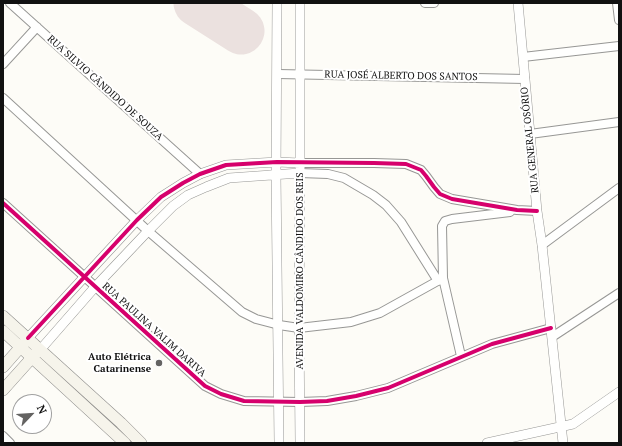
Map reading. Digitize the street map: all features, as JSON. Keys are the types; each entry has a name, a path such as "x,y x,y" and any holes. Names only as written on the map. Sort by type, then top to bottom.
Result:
{"main road":[{"path":"3,316 24,343"},
{"path":"3,331 24,343 121,423 141,443"},
{"path":"3,367 24,343"},
{"path":"3,390 36,353"},
{"path":"36,353 125,443"}],"street":[{"name":"RUA SILVIO CÃNDIDO DE SOUZA","path":"10,3 200,174"},
{"path":"278,3 276,174 279,325 279,443"},
{"name":"AVENIDA VALDOMIRO CÂNDIDO DOS REIS","path":"300,3 300,443"},
{"path":"425,3 434,3"},
{"name":"RUA GENERAL OSÓRIO","path":"518,3 537,212 542,245 563,443"},
{"path":"618,7 619,20"},
{"path":"3,64 37,27"},
{"path":"523,57 619,46"},
{"name":"RUA JOSÉ ALBERTO DOS SANTOS","path":"278,74 525,79"},
{"path":"3,98 148,231 242,312 256,319 299,328 351,322 380,313 440,279"},
{"path":"530,134 619,122"},
{"path":"24,343 137,220 162,197 200,174 226,165 277,162 406,164 421,170 440,194 452,199 537,212"},
{"path":"226,165 229,178"},
{"path":"36,353 95,287 173,206 188,195 229,178 300,173 328,174 344,178 373,195 386,205 400,222 440,279"},
{"path":"200,174 206,187"},
{"path":"542,245 619,188"},
{"name":"RUA PAULINA VALIM DARIVA","path":"3,203 205,386 221,394 244,401 279,403 327,400 356,396 388,388 492,344 551,333 619,293"},
{"path":"461,356 440,279 442,226 445,222 452,219 517,210"},
{"path":"487,443 573,424 619,392"},
{"path":"3,436 10,443"}],"runway":[{"path":"197,3 241,31"}],"cycle path":[{"path":"28,338 137,220 161,197 200,174 226,165 277,162 406,164 421,170 440,194 452,199 517,210 537,211"},
{"path":"3,203 205,386 221,394 244,401 327,401 356,396 388,388 492,344 551,328"}],"place":[{"name":"Auto Elétrica Catarinense","path":"159,363"}]}
